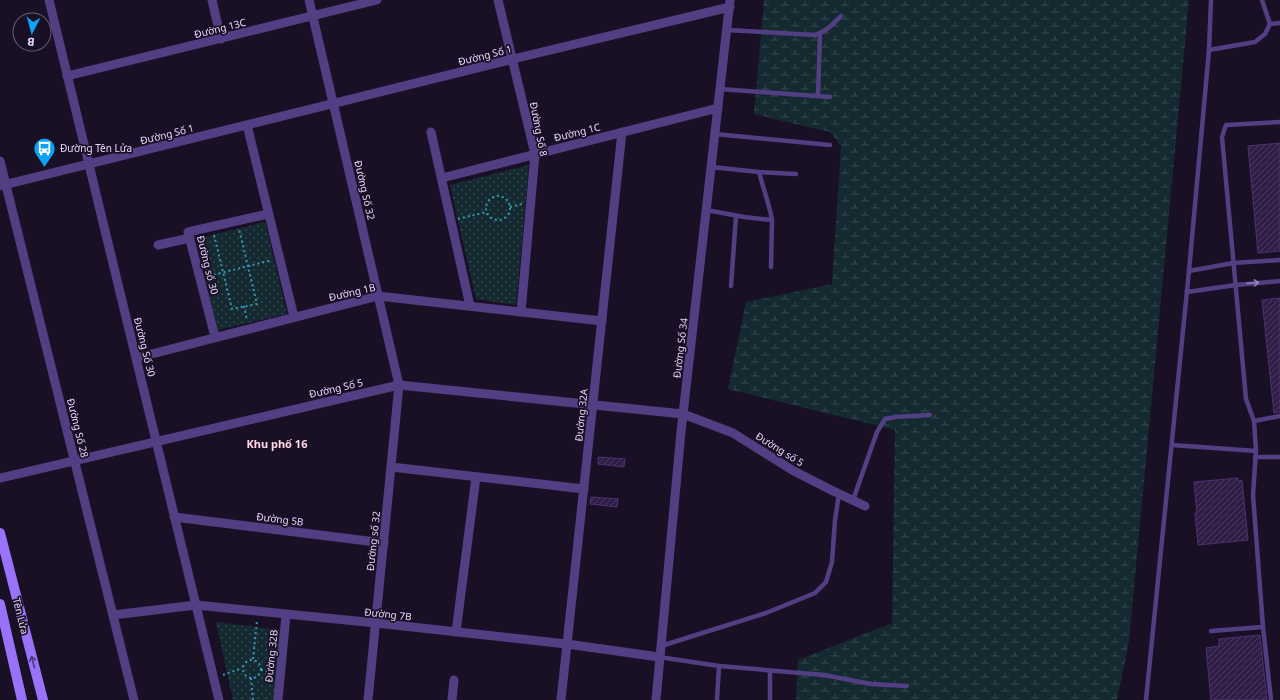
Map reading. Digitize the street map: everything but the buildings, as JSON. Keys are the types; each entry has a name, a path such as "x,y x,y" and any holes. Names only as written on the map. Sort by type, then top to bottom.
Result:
{"main road":[{"name":"Tên Lửa","path":"0,533 43,700"},
{"name":"Tên Lửa","path":"0,604 22,700"}],"street":[{"name":"Đường Số 30","path":"49,0 219,700"},
{"path":"212,0 221,39"},
{"name":"Đường Số 32","path":"309,0 400,385"},
{"name":"Đường 13C","path":"67,76 377,0"},
{"name":"Đường Số 8","path":"498,0 535,154 521,312"},
{"name":"Đường Số 1","path":"3,185 730,4"},
{"name":"Đường Số 34","path":"656,700 683,414 730,4"},
{"name":"Đường 1C","path":"442,178 718,108"},
{"path":"247,125 294,317"},
{"path":"431,132 470,306"},
{"name":"Đường 32A","path":"561,700 622,132"},
{"name":"Đường Số 28","path":"0,161 3,185 134,700"},
{"name":"Đường số 30","path":"216,337 188,232 268,214"},
{"path":"158,245 190,238"},
{"name":"Đường 1B","path":"136,358 378,296 602,321"},
{"name":"Đường Số 5","path":"0,478 400,385 683,414"},
{"name":"Đường số 32","path":"368,700 400,385"},
{"name":"Đường số 5","path":"683,414 733,433 792,470 865,506"},
{"path":"391,467 584,489"},
{"path":"456,632 476,476"},
{"name":"Đường 5B","path":"174,517 384,543"},
{"name":"Đường 7B","path":"113,616 196,605 567,644 660,657"},
{"name":"Đường 32B","path":"278,700 286,615"},
{"path":"452,700 454,680"}],"lane":[{"path":"1146,700 1189,271 1209,50 1211,0"},
{"path":"1209,50 1255,42 1265,34 1270,24 1262,0"},
{"path":"727,30 815,35 828,29 841,16"},
{"path":"1270,24 1280,23"},
{"path":"818,96 820,34"},
{"path":"720,89 830,97"},
{"path":"1271,700 1263,627 1253,495 1256,451 1254,421 1246,399 1222,137 1226,125 1280,122"},
{"path":"715,134 830,145"},
{"path":"711,167 796,174"},
{"path":"759,172 772,220 771,266"},
{"path":"706,210 736,216 772,220"},
{"path":"731,286 736,216"},
{"path":"1189,271 1233,264 1280,260"},
{"path":"1187,292 1280,281"},
{"path":"853,500 877,432 885,419 930,415"},
{"path":"1254,421 1280,416"},
{"path":"1172,445 1256,451"},
{"path":"1255,457 1280,457"},
{"path":"661,646 766,613 815,593 826,582 832,562 835,520 839,494"},
{"path":"1210,631 1263,627"},
{"path":"660,657 719,666 824,675 871,684 907,686"},
{"path":"716,700 719,666"},
{"path":"770,671 770,700"}],"path":[{"path":"496,197 504,198 510,207 508,215 502,220 495,220 491,218 486,212 489,200 496,197"},
{"path":"451,221 486,212"},
{"path":"212,226 232,309 257,304 237,220"},
{"path":"200,278 279,258"},
{"path":"244,306 249,329"},
{"path":"253,659 258,611"},
{"path":"253,659 259,662 261,670 260,674 248,678 243,674 242,668 245,662 253,659"},
{"path":"214,678 242,668"},
{"path":"251,678 253,700"}],"green space":[{"path":"764,0 1189,0 1129,641 1117,700 796,700 798,660 892,623 895,430 728,389 746,302 832,284 841,146 830,132 754,114"},
{"path":"529,165 516,305 476,299 450,185"},
{"path":"265,222 287,314 218,330 196,239"},
{"path":"216,622 281,630 276,700 233,700"}],"place":[{"name":"Đường Tên Lửa","path":"45,168"}],"district":[{"name":"Khu phố 16","path":"277,444"}]}
